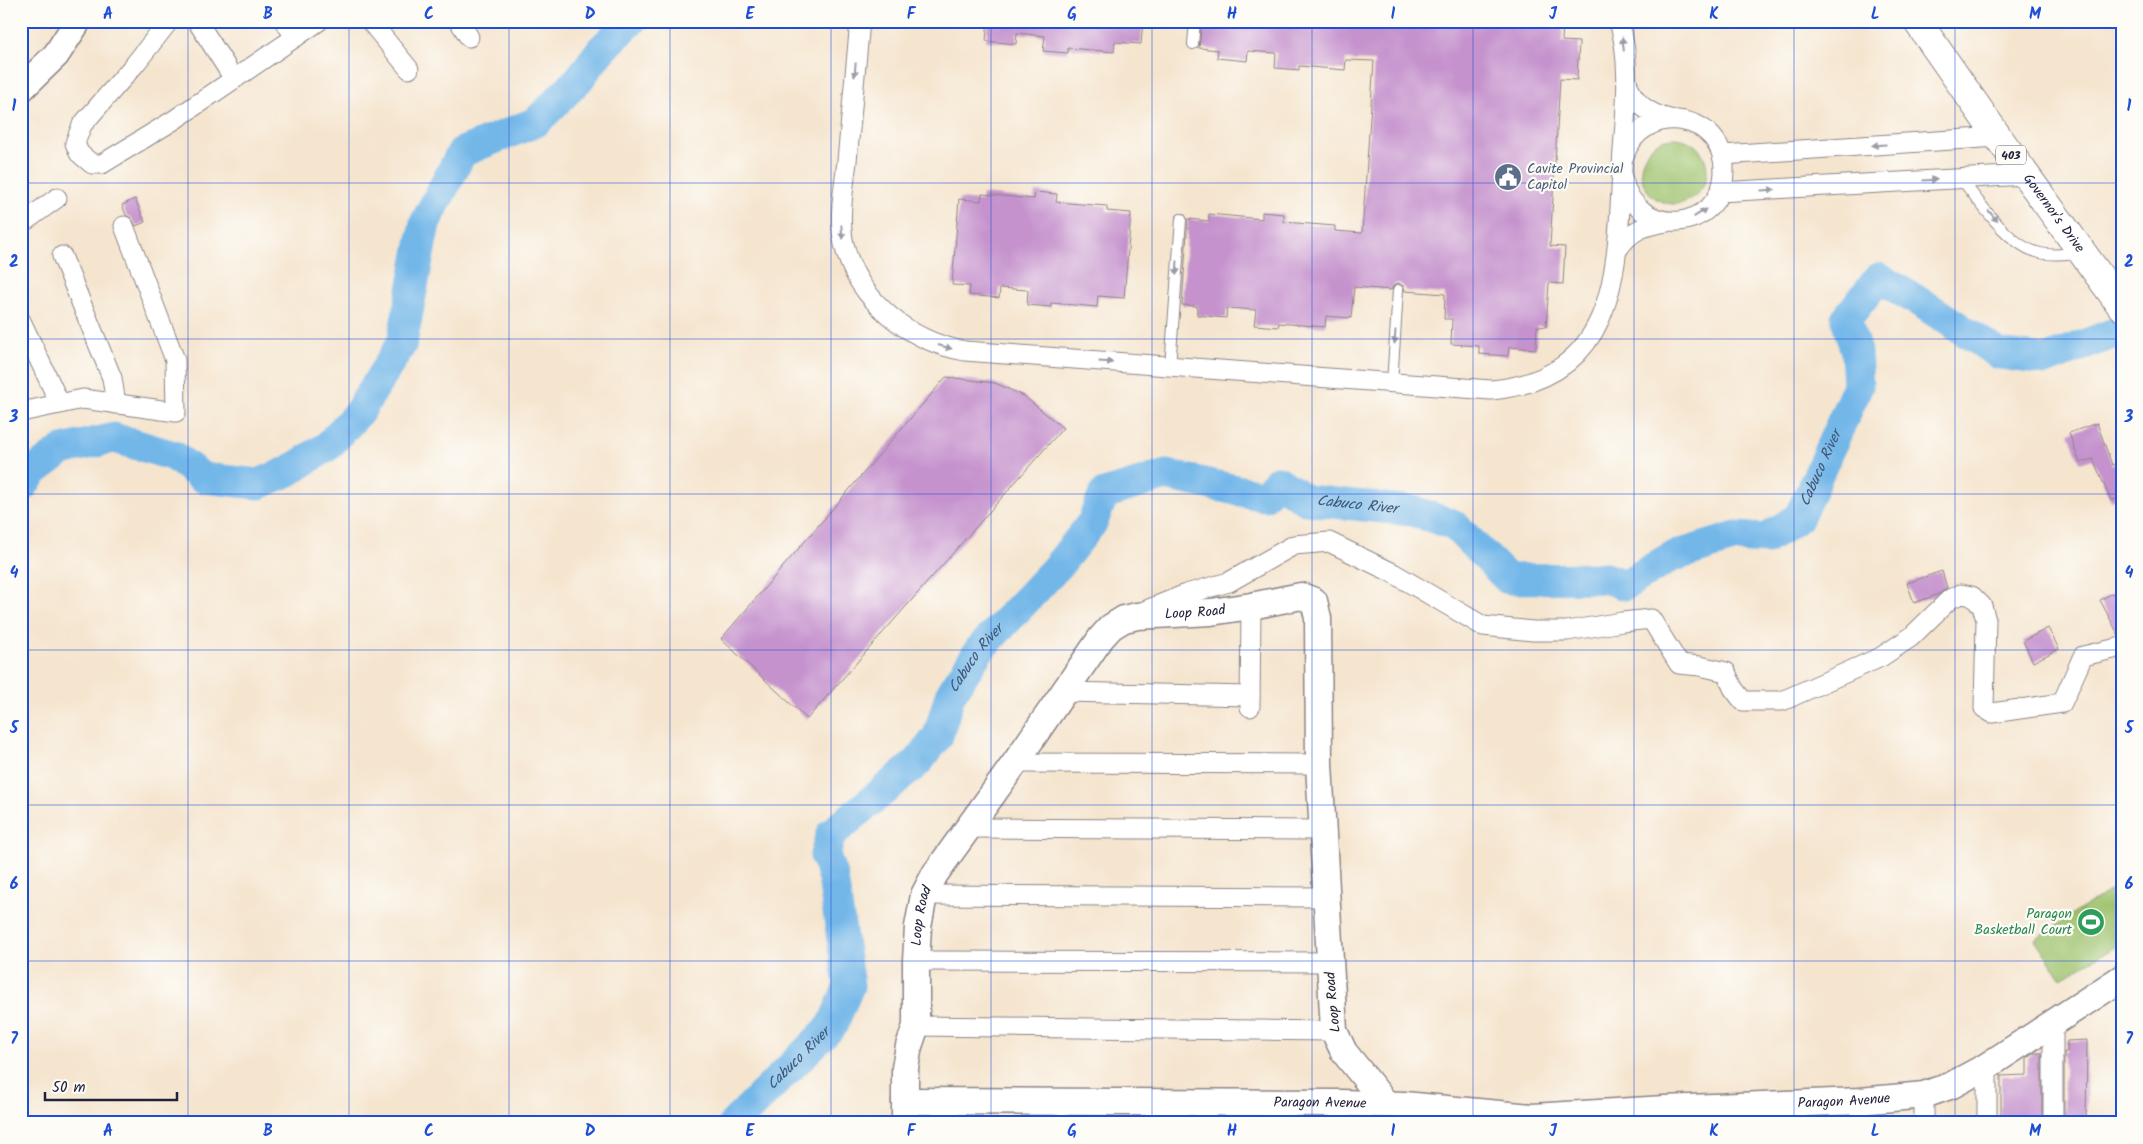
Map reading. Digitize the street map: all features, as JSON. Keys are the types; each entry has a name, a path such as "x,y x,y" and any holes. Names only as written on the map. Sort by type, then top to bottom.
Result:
{"main road":[{"name":"Governor's Drive","path":"1917,21 2114,297"}],"street":[{"path":"21,89 56,55 78,21"},
{"path":"169,21 135,64 82,125 75,143 79,153 92,164 102,164 174,120 319,21"},
{"path":"197,21 234,79"},
{"path":"284,21 296,37"},
{"path":"370,21 409,69"},
{"path":"860,21 842,210 842,231 850,263 874,300 894,321 907,330 928,341 951,348 1392,384 1491,390 1521,386 1551,374 1579,352 1592,334 1602,315 1610,293 1618,249 1626,74"},
{"path":"1618,249 1625,238 1634,231 1646,226 1667,222 1680,222 1698,215 1712,203 1719,192 1724,174 1722,155 1714,140 1702,128 1687,121 1670,119 1650,112 1640,104 1629,88 1619,21"},
{"path":"1667,222 1650,216 1635,206 1628,196 1622,171 1628,146 1639,132 1653,123 1670,119"},
{"path":"1722,155 1998,137"},
{"path":"1719,192 2026,175"},
{"path":"21,224 58,198"},
{"path":"21,412 83,400 176,412 175,360 124,226"},
{"path":"62,256 112,378 116,404"},
{"path":"21,321 60,404"},
{"path":"1124,619 1186,594 1229,582 1294,545 1329,542 1394,573 1483,626 1533,631 1566,631 1622,622 1651,620 1680,664 1726,672 1733,688 1742,701 1782,701 1881,657 1911,637 1950,599 1961,594 1972,596 1982,606 1986,620 1984,708 1992,713 2062,703 2083,656 2122,647"},
{"name":"Loop Road","path":"904,1112 906,1056 916,1026 918,927 924,895 936,874 1016,763 1101,638 1124,619 1138,616 1211,612 1301,596 1310,598 1316,606 1318,618 1319,764 1334,1031 1344,1052 1398,1111"},
{"path":"1064,692 1250,702 1251,606"},
{"path":"1016,763 1319,764"},
{"path":"969,828 1322,830"},
{"path":"924,895 1326,897"},
{"path":"916,961 1330,962"},
{"name":"Paragon Avenue","path":"904,1112 1340,1113 1398,1111 1532,1120 1860,1112 1924,1095 1952,1085 1987,1066 2122,978"},
{"path":"2053,1023 2053,1123"},
{"path":"916,1026 1334,1031"},
{"path":"1987,1066 1987,1123"},
{"path":"1924,1095 1924,1123"}],"lane":[{"path":"1193,44 1194,21"},
{"path":"1962,178 1999,224 2022,245 2030,250 2047,254 2082,253"},
{"path":"1170,367 1181,219"},
{"path":"1392,384 1398,290"}],"green space":[{"path":"1674,138 1687,141 1697,148 1704,158 1707,171 1704,184 1697,194 1687,201 1674,204 1661,201 1651,194 1644,184 1641,171 1644,158 1651,148 1661,141"},
{"name":"Paragon Basketball Court","path":"2112,889 2122,905 2122,943 2061,978 2035,939"}],"building":[{"path":"988,21 1143,21 1141,44 1115,42 1114,52 1068,48 1068,53 1043,51 1045,36 1017,33 1016,44 986,41"},
{"path":"1202,21 1563,21 1562,41 1579,42 1577,80 1560,79 1550,246 1565,247 1563,284 1549,283 1546,327 1537,326 1536,349 1509,347 1508,356 1479,354 1479,346 1451,344 1452,319 1444,319 1445,294 1405,291 1404,287 1399,283 1395,284 1391,290 1354,287 1351,318 1326,316 1325,327 1279,323 1278,327 1254,325 1256,310 1227,308 1226,318 1197,315 1197,306 1182,305 1188,219 1209,221 1209,214 1262,219 1262,212 1284,214 1284,222 1335,226 1335,231 1362,233 1374,61 1346,60 1345,70 1299,66 1299,70 1275,68 1276,53 1248,51 1247,61 1217,58 1218,50 1199,48"},
{"path":"1035,192 1057,194 1056,202 1107,206 1107,211 1131,213 1124,298 1098,296 1097,307 1051,303 1051,307 1027,305 1028,290 1000,288 999,298 969,295 970,286 952,285 959,199 981,201 982,194 1034,199"},
{"path":"135,199 145,222 136,226 131,218 126,215 122,205"},
{"path":"946,377 995,383 1024,396 1063,428 807,719 721,639"},
{"path":"2097,423 2112,465 2122,461 2122,497 2111,501 2093,459 2080,463 2069,433"},
{"path":"1942,571 1947,588 1939,594 1914,603 1907,583"},
{"path":"2122,588 2122,636 2119,636 2100,600"},
{"path":"2048,628 2059,649 2033,662 2023,641"},
{"path":"2087,1040 2086,1123 2064,1123 2064,1052 2067,1052 2067,1041"},
{"path":"2035,1053 2042,1053 2042,1123 2001,1123 2001,1076 2027,1075 2027,1058"}],"waterway":[{"path":"21,488 34,471 62,450 114,438 174,456 203,478 259,484 289,471 328,446 359,412 402,343 425,223 462,152 536,122 579,79 601,50 631,21"},
{"name":"Cabuco River","path":"734,1123 832,1026 849,986 833,878 825,855 831,834 918,762 938,736 950,695 980,649 1057,567 1092,523 1104,494 1166,475 1264,496 1278,481 1306,500 1413,511 1454,525 1508,579 1605,578 1625,585 1671,557 1736,537 1766,539 1799,517 1858,386 1856,352 1846,319 1879,278 1928,307 1999,354 2045,360 2122,330"}],"place":[{"name":"Cavite Provincial Capitol","path":"1508,177"},
{"name":"Paragon Basketball Court","path":"2091,922"}]}
